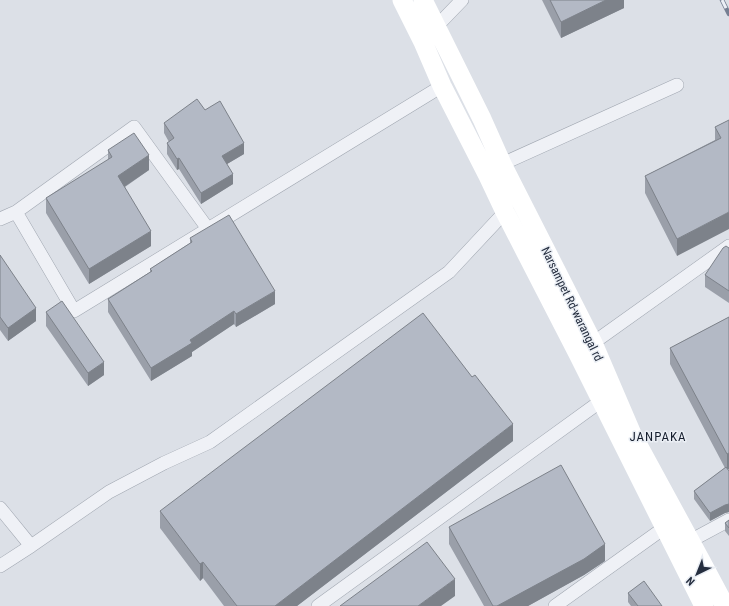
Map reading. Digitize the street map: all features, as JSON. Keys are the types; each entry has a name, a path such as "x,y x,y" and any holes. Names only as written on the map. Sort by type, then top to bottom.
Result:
{"main road":[{"name":"Narsampet Rd-warangal rd","path":"402,0 423,42 442,86 704,606"},
{"name":"Narsampet Rd-warangal rd","path":"423,0 482,119 502,164 593,343 632,434 725,606"}],"street":[{"path":"436,27 462,0"},
{"path":"502,164 677,85"},
{"path":"16,212 74,311 442,86"},
{"path":"0,219 16,212 134,127 208,229"},
{"path":"0,566 109,492 164,463 210,442 449,272 505,212"},
{"path":"593,343 729,246"},
{"path":"318,606 601,401"},
{"path":"0,508 31,546"},
{"path":"690,541 729,520"},
{"path":"555,606 664,528"}],"building":[{"path":"550,0 606,0 561,22"},
{"path":"197,99 205,110 220,101 244,143 222,156 233,174 201,193 179,158 177,159 167,143 174,138 164,123"},
{"path":"729,120 729,212 677,239 645,176 721,138 715,127"},
{"path":"134,133 149,155 118,176 151,231 89,269 46,198 112,157 108,150"},
{"path":"229,215 275,291 236,314 234,311 190,340 192,343 151,368 108,299 152,271 150,269 192,242 190,238"},
{"path":"726,246 729,248 729,291 705,275 723,248"},
{"path":"0,255 36,308 8,328 0,317"},
{"path":"62,301 104,362 88,373 46,312"},
{"path":"423,313 472,377 475,375 513,424 275,606 237,606 203,562 200,564 160,511"},
{"path":"729,317 729,453 727,454 670,348"},
{"path":"561,465 605,544 584,559 497,606 493,606 449,527"},
{"path":"726,467 729,471 729,504 710,513 694,491"},
{"path":"729,520 729,528 725,523"},
{"path":"427,542 455,579 418,606 340,606"},
{"path":"644,581 662,606 638,606 628,593"}],"railway":[{"path":"722,0 729,14"}],"district":[{"name":"JANPAKA","path":"658,436"}]}
